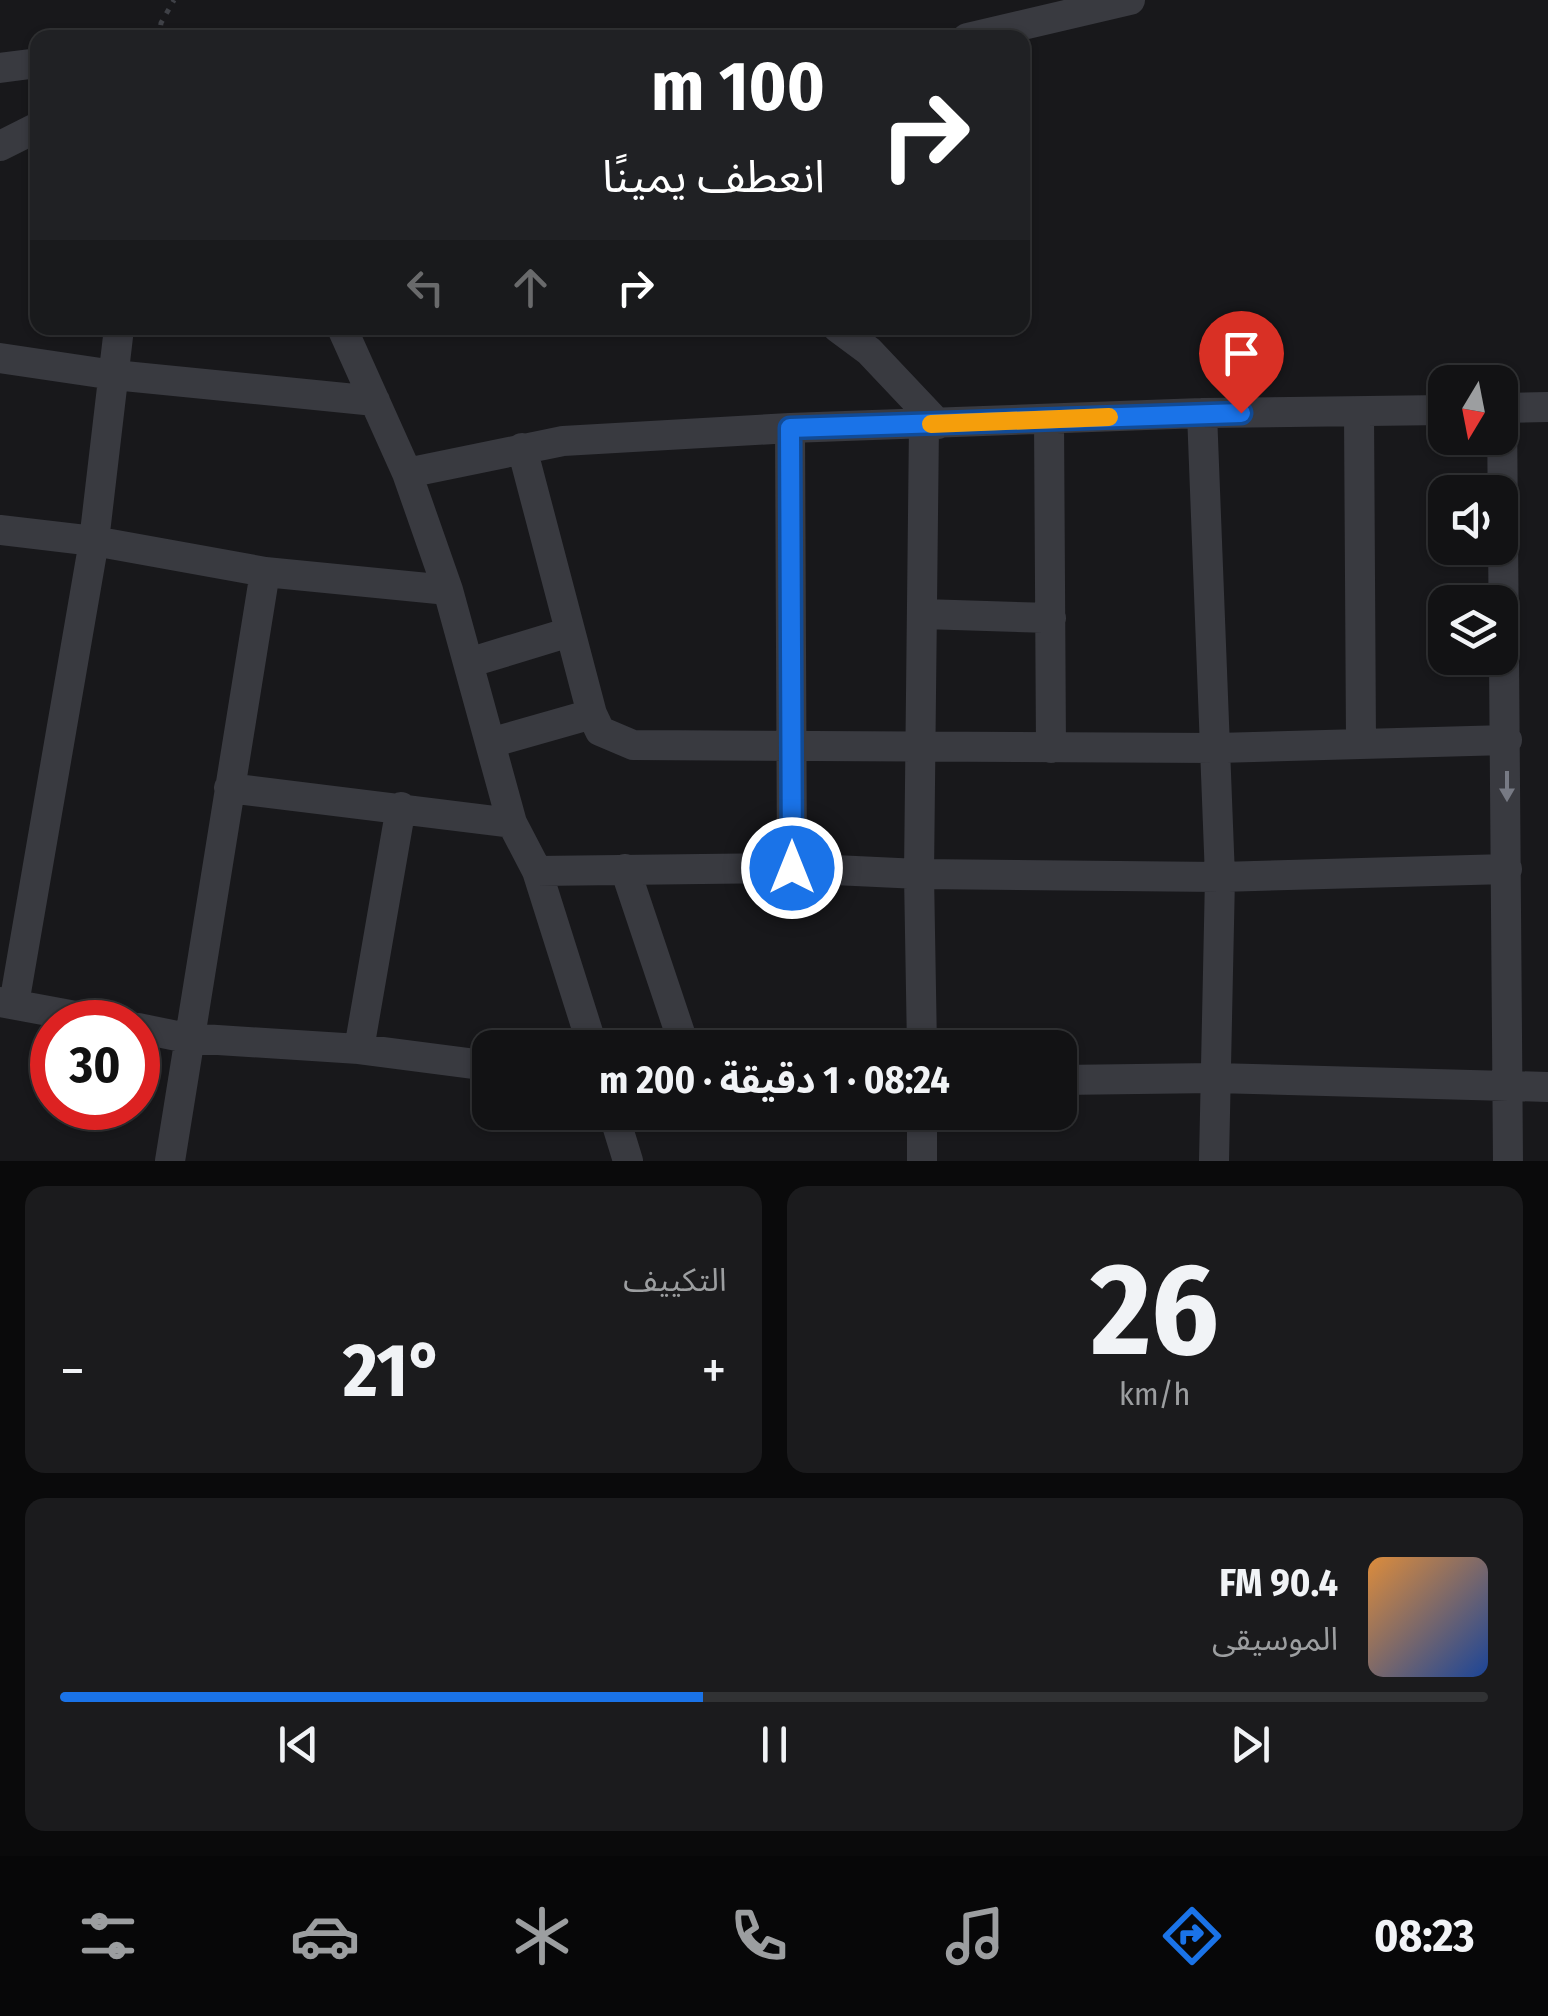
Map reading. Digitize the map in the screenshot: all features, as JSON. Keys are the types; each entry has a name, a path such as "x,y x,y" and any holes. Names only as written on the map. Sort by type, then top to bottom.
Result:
{"street":[{"path":"986,30 1028,12 1130,0"},
{"path":"0,68 30,64"},
{"path":"0,146 30,131"},
{"path":"7,1003 94,541 118,335"},
{"path":"345,335 407,473 448,590 512,824 537,870 587,1030"},
{"path":"848,335 868,350 931,424 919,874 922,1030"},
{"path":"0,358 375,401"},
{"path":"1518,408 1548,407"},
{"path":"407,473 562,441 790,428 1428,411"},
{"path":"1359,413 1362,741"},
{"path":"1202,414 1220,877 1214,1161"},
{"path":"1049,420 1051,748"},
{"path":"790,428 792,868"},
{"path":"522,448 592,714 600,732 634,744 1217,748 1507,740"},
{"path":"1502,455 1508,1161"},
{"path":"0,530 94,541 265,572 448,590"},
{"path":"170,1161 186,1038 265,572"},
{"path":"923,614 1051,618"},
{"path":"468,662 570,632"},
{"path":"490,743 592,714"},
{"path":"229,788 512,824"},
{"path":"358,1049 401,807"},
{"path":"537,870 792,868 919,874 1220,877 1507,869"},
{"path":"625,870 675,1030"},
{"path":"160,1033 186,1038 358,1049 472,1064"},
{"path":"1077,1080 1215,1078 1548,1087"},
{"path":"619,1130 628,1161"},
{"path":"922,1130 922,1161"}],"path":[{"path":"159,30 174,0"}],"slow traffic":[{"path":"931,424 1109,417"}],"route":[{"path":"792,868 790,428 1241,413"}]}
